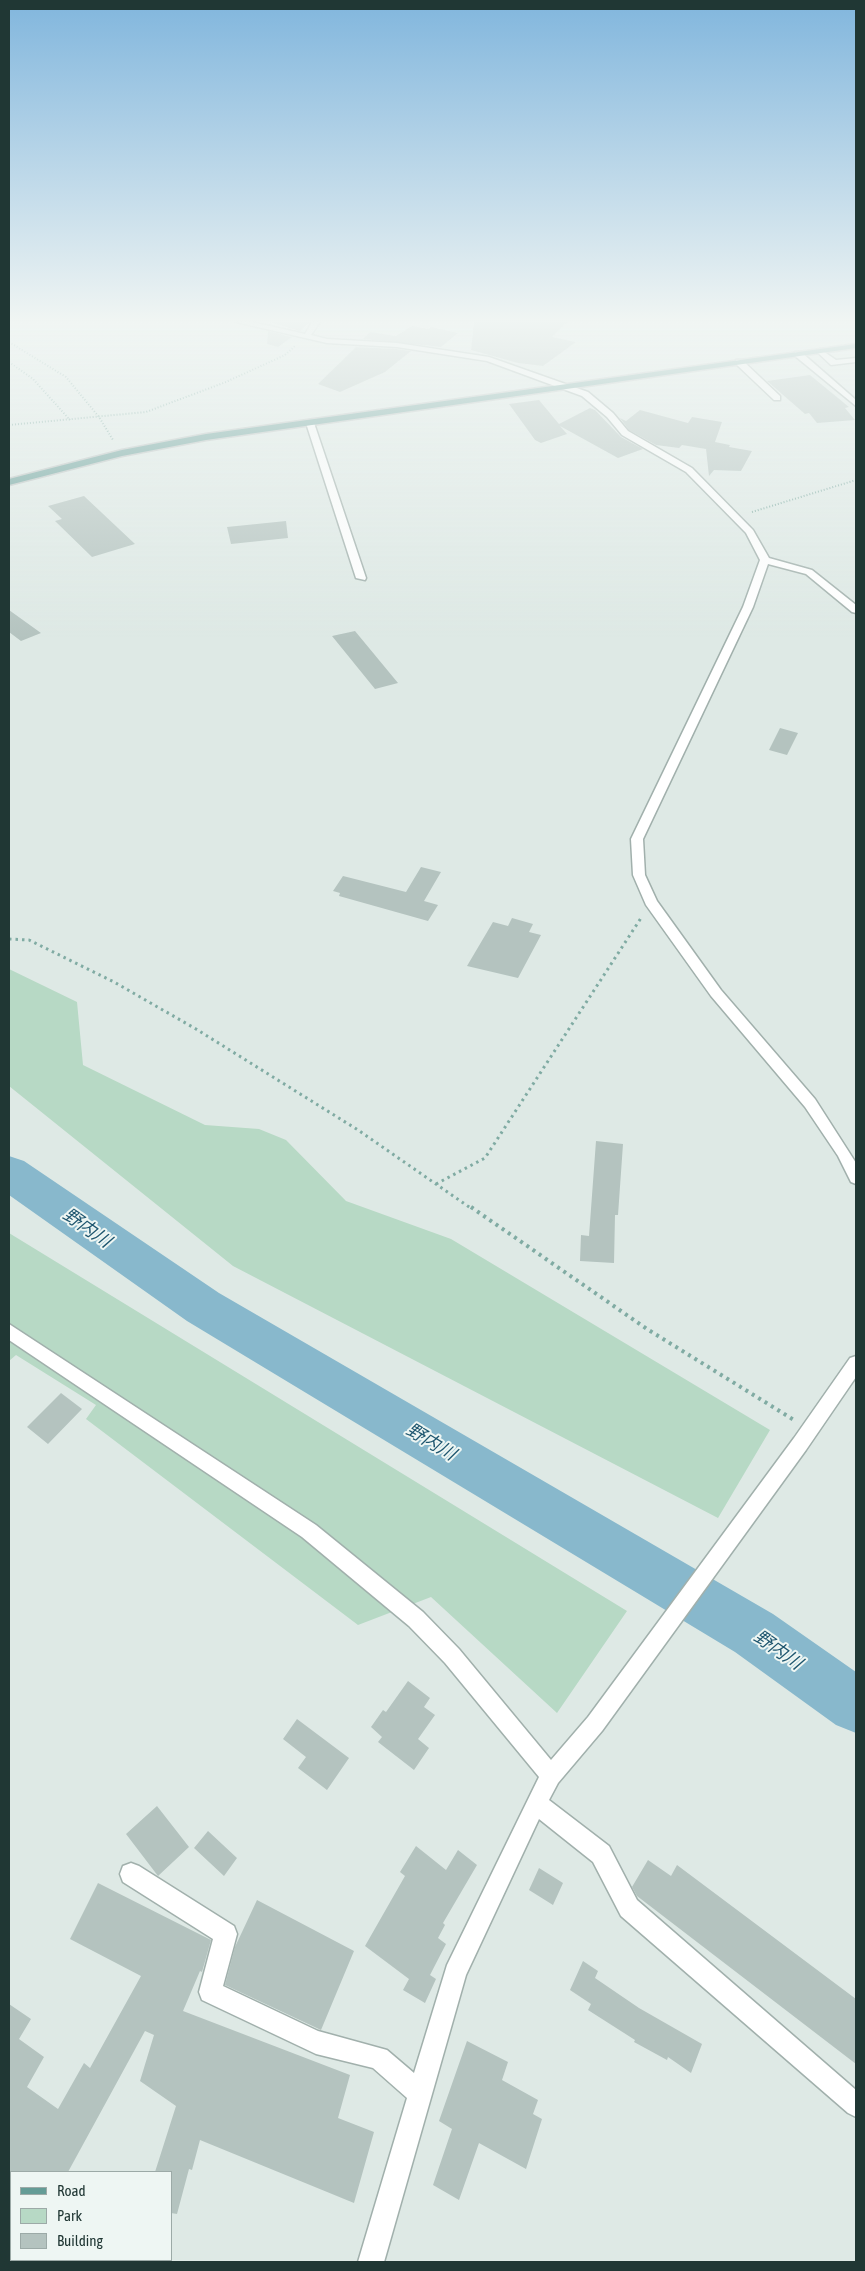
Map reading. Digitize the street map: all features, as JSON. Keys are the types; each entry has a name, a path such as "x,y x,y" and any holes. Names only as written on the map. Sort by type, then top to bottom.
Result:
{"main road":[{"path":"9,482 122,453 206,437 273,428"}],"street":[{"path":"312,428 361,578"},
{"path":"621,428 626,434 689,470 750,532 765,560 809,572 856,610"},
{"path":"765,560 748,607 637,839 639,875 651,902 716,993 810,1103 844,1153 856,1178"},
{"path":"9,1331 309,1531 416,1619 452,1656 551,1776"},
{"path":"371,2262 455,1972 536,1803 551,1776 595,1724 805,1437 850,1388 856,1362"},
{"path":"536,1803 601,1854 629,1908 856,2104"},
{"path":"130,1874 226,1934 210,1992 316,2042 379,2058 419,2092"}],"path":[{"path":"106,428 122,453"},
{"path":"737,517 821,489 856,480"},
{"path":"436,1184 484,1158 651,902"},
{"path":"9,939 29,940 114,982 196,1029 358,1130 805,1437"}],"green space":[{"path":"9,969 77,1002 83,1065 205,1125 259,1129 286,1140 346,1201 451,1239 770,1430 718,1518 233,1266 9,1086"},
{"path":"9,1233 627,1611 557,1713 431,1597 358,1625 86,1419 96,1405 16,1355 9,1361"}],"building":[{"path":"526,428 562,428 567,434 541,443 535,440"},
{"path":"564,428 612,428 621,437 643,449 618,458"},
{"path":"627,428 720,428 715,442 730,445 729,447 752,451 741,471 714,470 709,476 706,449 682,445 679,448 656,445"},
{"path":"84,496 135,544 92,557 55,521 62,519 48,506"},
{"path":"286,521 288,538 231,544 227,527"},
{"path":"9,610 41,633 21,641 9,632"},
{"path":"355,631 398,683 375,689 332,636"},
{"path":"780,728 798,733 787,755 769,750"},
{"path":"421,867 441,872 424,901 438,905 428,921 339,896 340,893 333,891 343,876 406,892"},
{"path":"512,918 533,924 529,932 541,935 518,978 467,966 493,922 508,926"},
{"path":"596,1141 623,1144 618,1215 615,1215 614,1263 580,1261 581,1235 589,1236"},
{"path":"61,1393 82,1409 48,1444 27,1427"},
{"path":"408,1681 430,1698 424,1707 435,1715 418,1739 429,1748 414,1770 378,1742 382,1737 371,1727 383,1710 386,1712"},
{"path":"297,1719 349,1758 327,1790 298,1768 306,1757 283,1739"},
{"path":"157,1806 189,1847 158,1876 126,1834"},
{"path":"208,1831 237,1858 224,1876 194,1848"},
{"path":"416,1846 446,1870 458,1850 477,1865 443,1923 445,1925 438,1938 446,1944 430,1975 436,1979 425,2003 403,1990 409,1979 365,1946 405,1876 400,1872"},
{"path":"648,1860 671,1876 677,1865 856,1999 856,2064 637,1896 632,1887"},
{"path":"539,1868 563,1883 553,1905 529,1890"},
{"path":"98,1883 211,1940 202,1972 200,1971 183,2011 350,2075 338,2118 374,2132 354,2203 200,2140 192,2170 189,2169 177,2214 172,2213 172,2171 155,2171 176,2106 140,2081 154,2035 145,2031 69,2171 9,2172 9,2004 31,2019 19,2039 44,2057 27,2087 58,2109 84,2063 90,2068 141,1976 70,1939"},
{"path":"257,1900 354,1951 321,2030 225,1985 235,1947"},
{"path":"583,1961 598,1971 595,1978 639,2008 702,2044 691,2073 668,2057 667,2060 634,2042 635,2040 588,2010 591,2004 570,1990"},
{"path":"467,2041 508,2062 502,2080 538,2100 533,2114 542,2119 526,2169 479,2143 459,2200 433,2185 452,2129 439,2121"}],"waterway":[{"name":"野内川","path":"9,1173 203,1307 754,1633 856,1705"}]}
